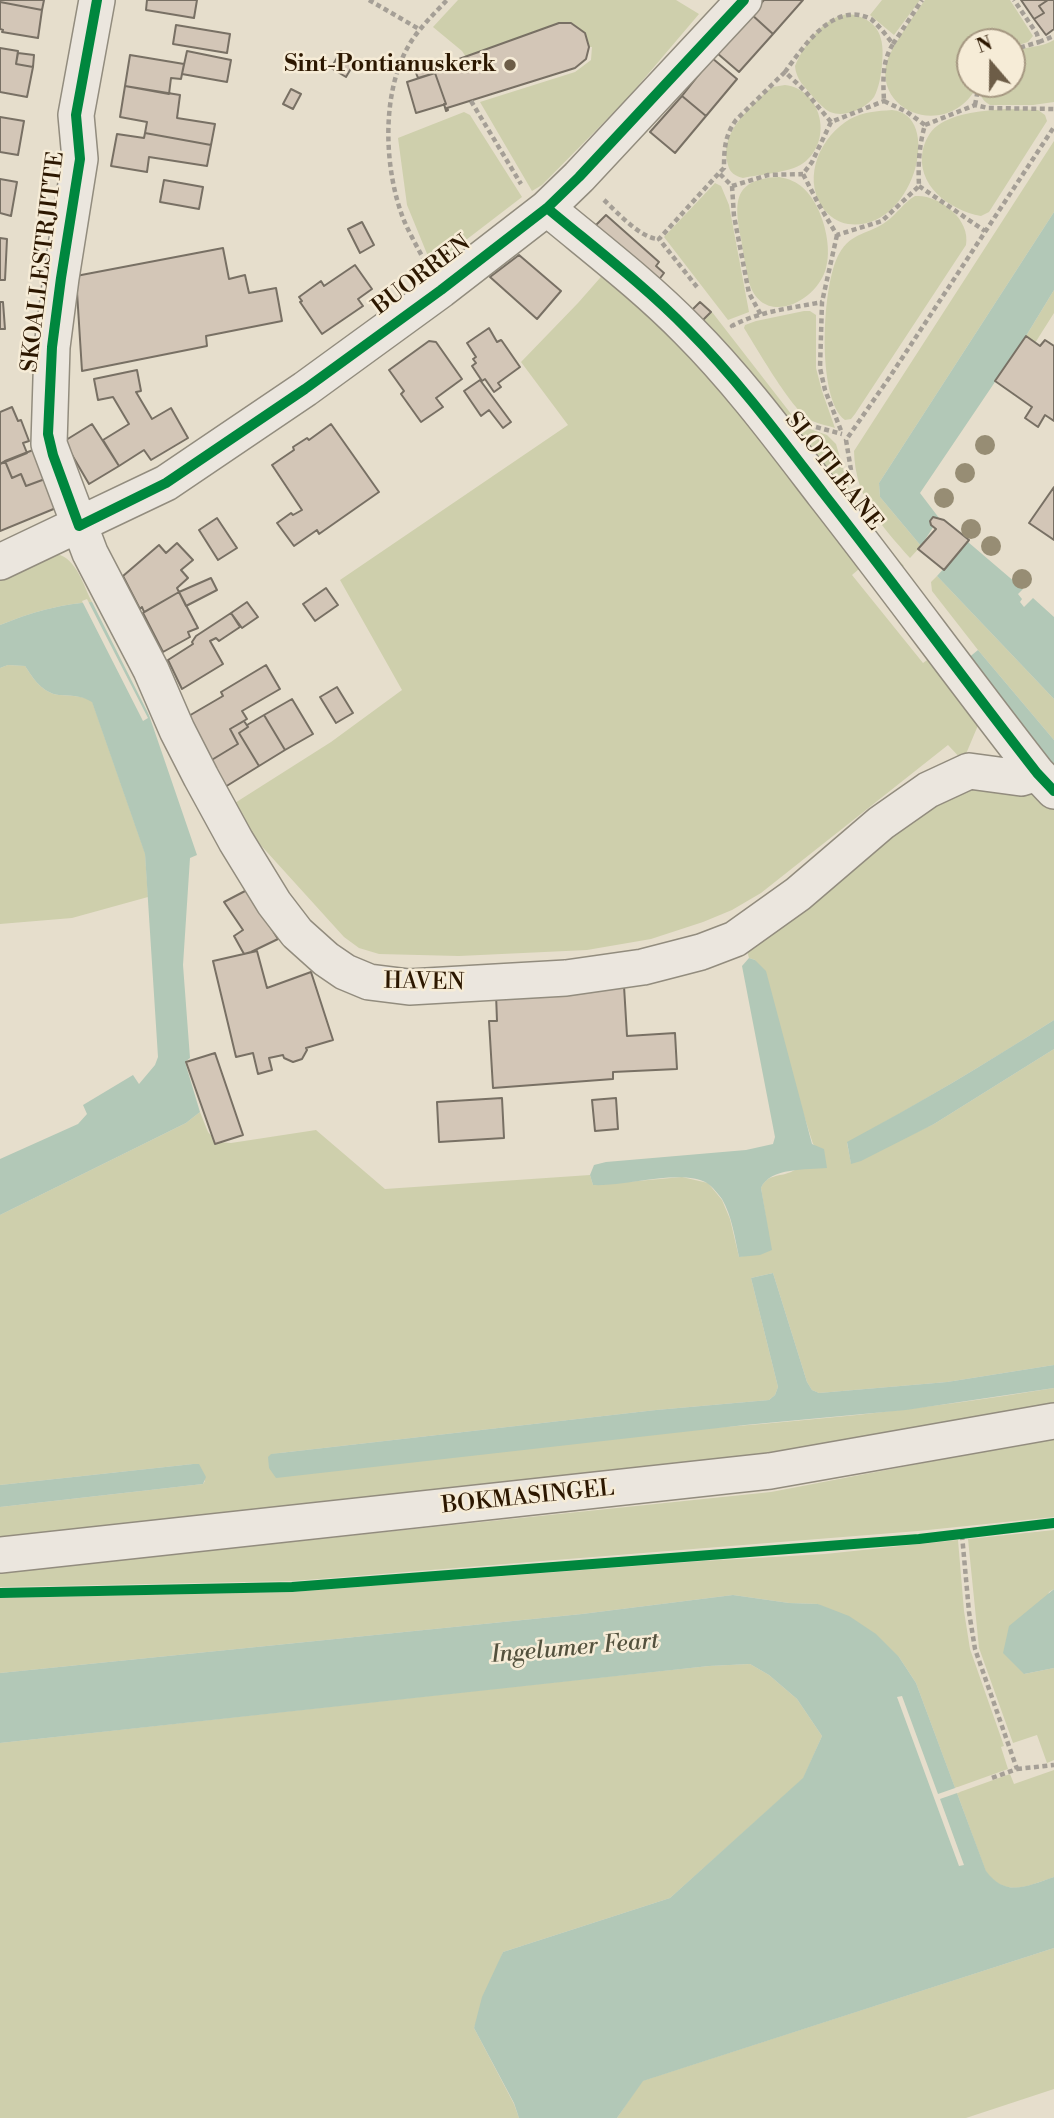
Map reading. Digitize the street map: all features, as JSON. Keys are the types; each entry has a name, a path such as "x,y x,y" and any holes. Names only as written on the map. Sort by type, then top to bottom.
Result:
{"street":[{"name":"SKOALLESTRJITTE","path":"79,526 52,454 48,434 54,333 80,159 76,115 97,0"},
{"name":"BUORREN","path":"0,562 166,483 304,389 441,290 547,208 744,0"},
{"name":"SLOTLEANE","path":"547,208 644,289 688,330 725,370 785,444 910,583 994,718 1045,782"},
{"name":"HAVEN","path":"79,526 201,777 268,892 297,933 326,959 345,972 369,982 409,987 566,978 643,967 701,952 745,933 798,894 891,816 928,790 968,771"},
{"path":"994,718 987,726 968,771 1045,782"},
{"name":"BOKMASINGEL","path":"0,1555 770,1471 1054,1421"}],"path":[{"path":"369,0 419,29"},
{"path":"441,290 403,216 389,150 389,117 392,90 408,47 419,29 447,0"},
{"path":"884,101 886,54 922,0"},
{"path":"1014,0 1037,34 1039,42"},
{"path":"659,239 724,167 724,148 730,128 736,120 785,72 829,18 841,12 867,16 893,44"},
{"path":"1026,46 1054,36"},
{"path":"785,72 831,122"},
{"path":"975,105 976,98"},
{"path":"471,101 527,193 547,208"},
{"path":"803,174 812,162 831,122 884,101 907,112 925,125"},
{"path":"925,125 975,105 988,108 1054,109"},
{"path":"919,186 920,145 925,125"},
{"path":"853,479 846,440 1054,127"},
{"path":"719,173 732,186 734,216 749,293 761,315"},
{"path":"732,186 768,175 803,174"},
{"path":"803,174 837,235 822,302 820,368 825,390 842,434 807,424"},
{"path":"579,177 644,234 659,239 698,288"},
{"path":"919,186 985,231"},
{"path":"837,235 882,221 919,186"},
{"path":"739,336 730,326 761,315 822,302"},
{"path":"975,1533 956,1535 975,1649 1017,1769"},
{"path":"989,1779 1017,1769 1054,1765"}],"shaded area":[{"path":"458,0 676,0 699,14 626,100 542,185 532,191 480,102 575,72 591,60 592,47 589,47 585,33 572,23 466,57 433,27"},
{"path":"882,0 920,0 894,35 870,15"},
{"path":"925,0 1010,0 1033,36 1026,43 1026,28 956,28 956,98 969,98 951,112 934,116 918,114 904,108 893,97 886,82 888,58"},
{"path":"849,14 867,20 878,31 883,55 882,69 877,90 870,101 860,109 836,114 826,109 807,90 799,79 795,66 809,41 823,26"},
{"path":"1054,40 1054,102 990,105 983,99 1026,98 1026,48"},
{"path":"785,85 797,88 815,105 821,128 814,151 806,161 793,168 743,178 735,175 729,168 726,154 731,133 744,114 767,91"},
{"path":"1006,109 1038,110 1045,115 1047,121 989,212 981,216 946,202 929,184 924,174 923,149 930,133 953,118"},
{"path":"892,110 908,116 916,131 918,150 914,172 905,193 890,211 871,222 841,222 824,210 816,195 814,170 823,146 840,126 850,119 865,113"},
{"path":"464,112 470,115 522,197 432,266 407,205 398,138"},
{"path":"1054,141 1054,212 879,483 880,497 921,546 910,558 880,522 865,497 859,483 854,451"},
{"path":"779,177 798,184 811,197 823,223 828,254 821,281 812,291 801,300 777,307 765,304 756,296 749,282 738,203 745,188 753,182"},
{"path":"715,183 721,186 729,205 749,312 728,320 664,237"},
{"path":"915,196 934,199 951,210 964,226 966,245 855,414 851,419 845,420 836,408 829,389 826,366 826,314 833,269 839,254 849,241 887,221"},
{"path":"607,270 656,310 866,563 852,575 923,663 938,652 979,723 963,761 948,745 761,893 732,910 703,922 651,939 587,950 459,956 379,954 359,948 344,937 227,808 331,742 402,690 340,580 568,425 521,362"},
{"path":"1054,290 1054,313 1035,343 1026,336"},
{"path":"804,311 816,315 816,368 835,428 809,419 793,404 744,328 756,321"},
{"path":"712,312 795,419 807,428 827,435 836,444 849,488 862,515 904,566 900,568 695,329"},
{"path":"57,554 70,561 92,602 45,610 0,625 0,576"},
{"path":"937,576 1054,699 1054,740 932,591 931,582"},
{"path":"8,665 25,666 39,684 53,694 92,701 145,853 148,897 72,918 0,924 0,668"},
{"path":"964,782 1023,787 1054,806 1054,1020 847,1143 851,1163 934,1124 1054,1049 1054,1365 947,1382 819,1393 812,1390 807,1382 773,1273 751,1278 778,1387 769,1400 656,1410 271,1454 762,1424 860,1415 1054,1388 1054,1406 764,1456 0,1539 0,1507 203,1484 205,1481 193,1464 0,1485 0,1215 186,1123 200,1112 208,1132 217,1142 231,1143 316,1130 385,1189 590,1175 593,1185 682,1177 708,1183 722,1200 730,1219 739,1257 771,1250 761,1188 770,1178 795,1170 818,1148 813,1144 755,960 749,958 745,943"},
{"path":"1054,1438 1054,1517 918,1531 293,1581 0,1587 0,1572 771,1492"},
{"path":"1054,1530 1054,1589 1049,1592 1024,1674 1054,1668 1054,1760 1047,1763 1037,1735 1013,1743 979,1648 968,1539"},
{"path":"958,1540 970,1649 1004,1746 1001,1747 1008,1769 955,1788 916,1683 899,1657 818,1604 733,1595 582,1614 0,1673 0,1598 292,1592 825,1554"},
{"path":"750,1664 769,1675 797,1699 822,1736 803,1779 670,1898 503,1952 474,2028 519,2118 0,2118 0,1743 709,1666"},
{"path":"1054,1770 1054,1877 1017,1888 1001,1885 986,1872 957,1793 1010,1774 1014,1784"},
{"path":"1054,1948 1054,2089 966,2118 617,2118 642,2081"}],"water":[{"path":"1054,212 1054,290 920,493 939,518 921,546 880,497 879,483"},
{"path":"968,542 1023,589 1018,594 1024,607 1033,598 1054,617 1054,699 937,576"},
{"path":"92,602 149,715 197,855 190,858 183,965 190,1058 185,1062 200,1112 186,1123 0,1215 0,1159 78,1124 87,1114 83,1105 133,1075 139,1084 155,1065 158,1057 145,854 92,702 80,697 53,694 39,684 25,666 8,665 0,668 0,625 45,610"},
{"path":"978,650 1054,740 1054,769 967,659"},
{"path":"749,958 766,971 812,1144 824,1149 827,1168 790,1171 772,1176 766,1181 761,1188 772,1250 760,1255 739,1257 733,1228 722,1199 707,1183 683,1177 593,1185 590,1175 594,1165 606,1162 746,1150 773,1144 775,1137 742,966"},
{"path":"1054,1020 1054,1049 934,1124 851,1164 847,1142 952,1083"},
{"path":"773,1273 807,1382 812,1390 819,1393 947,1382 1054,1365 1054,1388 906,1410 745,1425 276,1478 269,1468 268,1457 271,1454 656,1410 769,1400 778,1387 751,1278"},
{"path":"199,1464 206,1477 203,1484 0,1507 0,1485"},
{"path":"1054,1589 1054,1668 1024,1674 1003,1653 1009,1626"},
{"name":"Ingelumer Feart","path":"733,1595 818,1604 849,1616 876,1634 899,1657 916,1683 986,1871 1001,1885 1017,1888 1054,1877 1054,1948 643,2081 617,2118 519,2118 514,2103 474,2028 482,1997 503,1952 670,1898 803,1778 822,1736 797,1699 769,1675 750,1664 709,1666 0,1743 0,1673 582,1614"}],"pier":[{"path":"87,599 148,718 143,721 82,601"},
{"path":"902,1696 938,1794 958,1787 960,1792 940,1799 964,1865 959,1866 897,1697"}],"building":[{"path":"0,0 44,0 42,10"},
{"path":"147,0 197,0 194,18 146,10"},
{"path":"764,0 803,0 773,34 751,14"},
{"path":"1021,0 1048,0 1039,6 1044,13 1034,19"},
{"path":"1048,0 1054,0 1054,29 1046,35 1034,19 1044,13 1039,6"},
{"path":"0,2 42,10 38,38 2,32"},
{"path":"751,14 773,34 739,72 717,53"},
{"name":"Sint-Pontianuskerk","path":"559,23 571,23 585,33 589,47 586,59 575,68 447,108 446,111 435,73 418,78 414,68 431,62 434,68"},
{"path":"176,25 230,34 227,53 173,44"},
{"path":"0,48 18,51 16,64 33,67 27,97 0,92"},
{"path":"187,51 231,60 227,82 182,74"},
{"path":"341,51 356,60 346,77 331,68"},
{"path":"18,53 34,55 33,67 16,64"},
{"path":"130,55 184,64 181,79 171,78 169,94 125,86"},
{"path":"712,58 737,79 706,116 682,96"},
{"path":"435,73 446,104 416,113 407,82"},
{"path":"125,86 180,95 177,118 215,124 211,145 145,133 147,122 120,117"},
{"path":"291,89 301,94 293,109 283,104"},
{"path":"682,96 706,116 675,153 650,132"},
{"path":"0,117 24,121 18,155 0,152"},
{"path":"145,133 211,145 207,166 149,157 147,172 111,166 117,134 144,138"},
{"path":"0,179 17,182 11,216 0,213"},
{"path":"164,180 203,187 199,209 160,202"},
{"path":"606,215 659,262 656,266 664,273 652,289 588,233"},
{"path":"362,222 374,245 360,253 348,229"},
{"path":"0,238 7,239 5,280 0,280"},
{"path":"223,248 229,279 245,275 249,293 276,288 282,321 206,336 207,346 82,371 76,276"},
{"path":"519,255 561,291 537,319 490,277"},
{"path":"355,265 372,289 358,299 363,306 322,334 299,297 321,281 324,286"},
{"path":"0,302 3,302 5,329 0,329"},
{"path":"700,302 711,312 696,327 686,316"},
{"path":"489,328 497,342 502,341 520,367 498,383 501,387 494,392 472,366 476,363 473,359 476,357 467,343"},
{"path":"1026,336 1040,346 1045,340 1054,346 1054,421 1045,415 1038,427 1025,418 1032,407 995,381"},
{"path":"429,341 436,342 462,379 436,398 443,407 421,422 401,394 404,391 389,370"},
{"path":"137,370 141,391 136,392 152,419 171,408 188,438 151,460 144,450 119,466 103,440 129,424 113,397 98,400 94,379"},
{"path":"480,380 511,422 503,428 489,410 481,416 464,391"},
{"path":"12,407 18,421 21,420 29,441 23,443 27,453 0,464 0,412"},
{"path":"92,424 119,466 89,484 66,440"},
{"path":"331,424 379,492 319,534 317,530 294,546 277,523 291,513 293,515 302,510 272,465 294,450 293,447 307,438 309,440"},
{"path":"33,450 45,479 26,486 21,474 12,478 5,461"},
{"path":"5,461 12,478 21,474 26,486 45,479 56,508 0,531 0,464"},
{"path":"1054,487 1054,540 1029,523"},
{"path":"933,517 944,520 969,540 944,570 918,549 936,529 930,521"},
{"path":"217,518 237,548 218,560 199,530"},
{"path":"177,543 193,560 181,570 188,578 177,588 179,592 144,612 123,576 159,545 166,553"},
{"path":"211,578 217,590 186,606 179,592"},
{"path":"326,588 338,605 315,621 303,604"},
{"path":"179,592 198,628 188,632 190,637 163,652 143,613"},
{"path":"247,602 258,617 242,628 231,613"},
{"path":"231,613 240,627 219,641 216,638 210,641 223,664 182,689 168,660 193,644 196,636"},
{"path":"266,665 280,689 242,711 247,719 230,729 238,744 210,761 187,717 223,696 221,692"},
{"path":"337,687 353,713 336,723 320,697"},
{"path":"292,699 313,734 285,750 264,715"},
{"path":"264,715 285,750 259,766 239,733"},
{"path":"244,721 248,727 239,733 259,766 225,787 210,761 238,744 230,729"},
{"path":"247,890 278,939 244,954 234,936 243,930 224,902"},
{"path":"257,951 267,988 311,972 333,1040 306,1048 302,1059 293,1062 283,1055 269,1058 272,1070 258,1074 253,1053 236,1057 213,961"},
{"path":"624,986 627,1036 675,1033 677,1069 613,1072 613,1079 493,1088 489,1021 497,1021 496,994"},
{"path":"215,1053 243,1135 215,1144 186,1062"},
{"path":"502,1098 504,1138 439,1142 437,1102"},
{"path":"616,1098 618,1129 595,1131 592,1100"}],"cycle path":[{"path":"97,0 76,115 80,159 52,347 48,434 79,526 166,483 305,389 441,290 547,208 744,0"},
{"path":"547,208 655,298 724,369 792,452 1037,773 1054,791"},
{"path":"0,1593 292,1587 919,1539 1054,1523"}],"place":[{"name":"Sint-Pontianuskerk","path":"510,65"}]}
